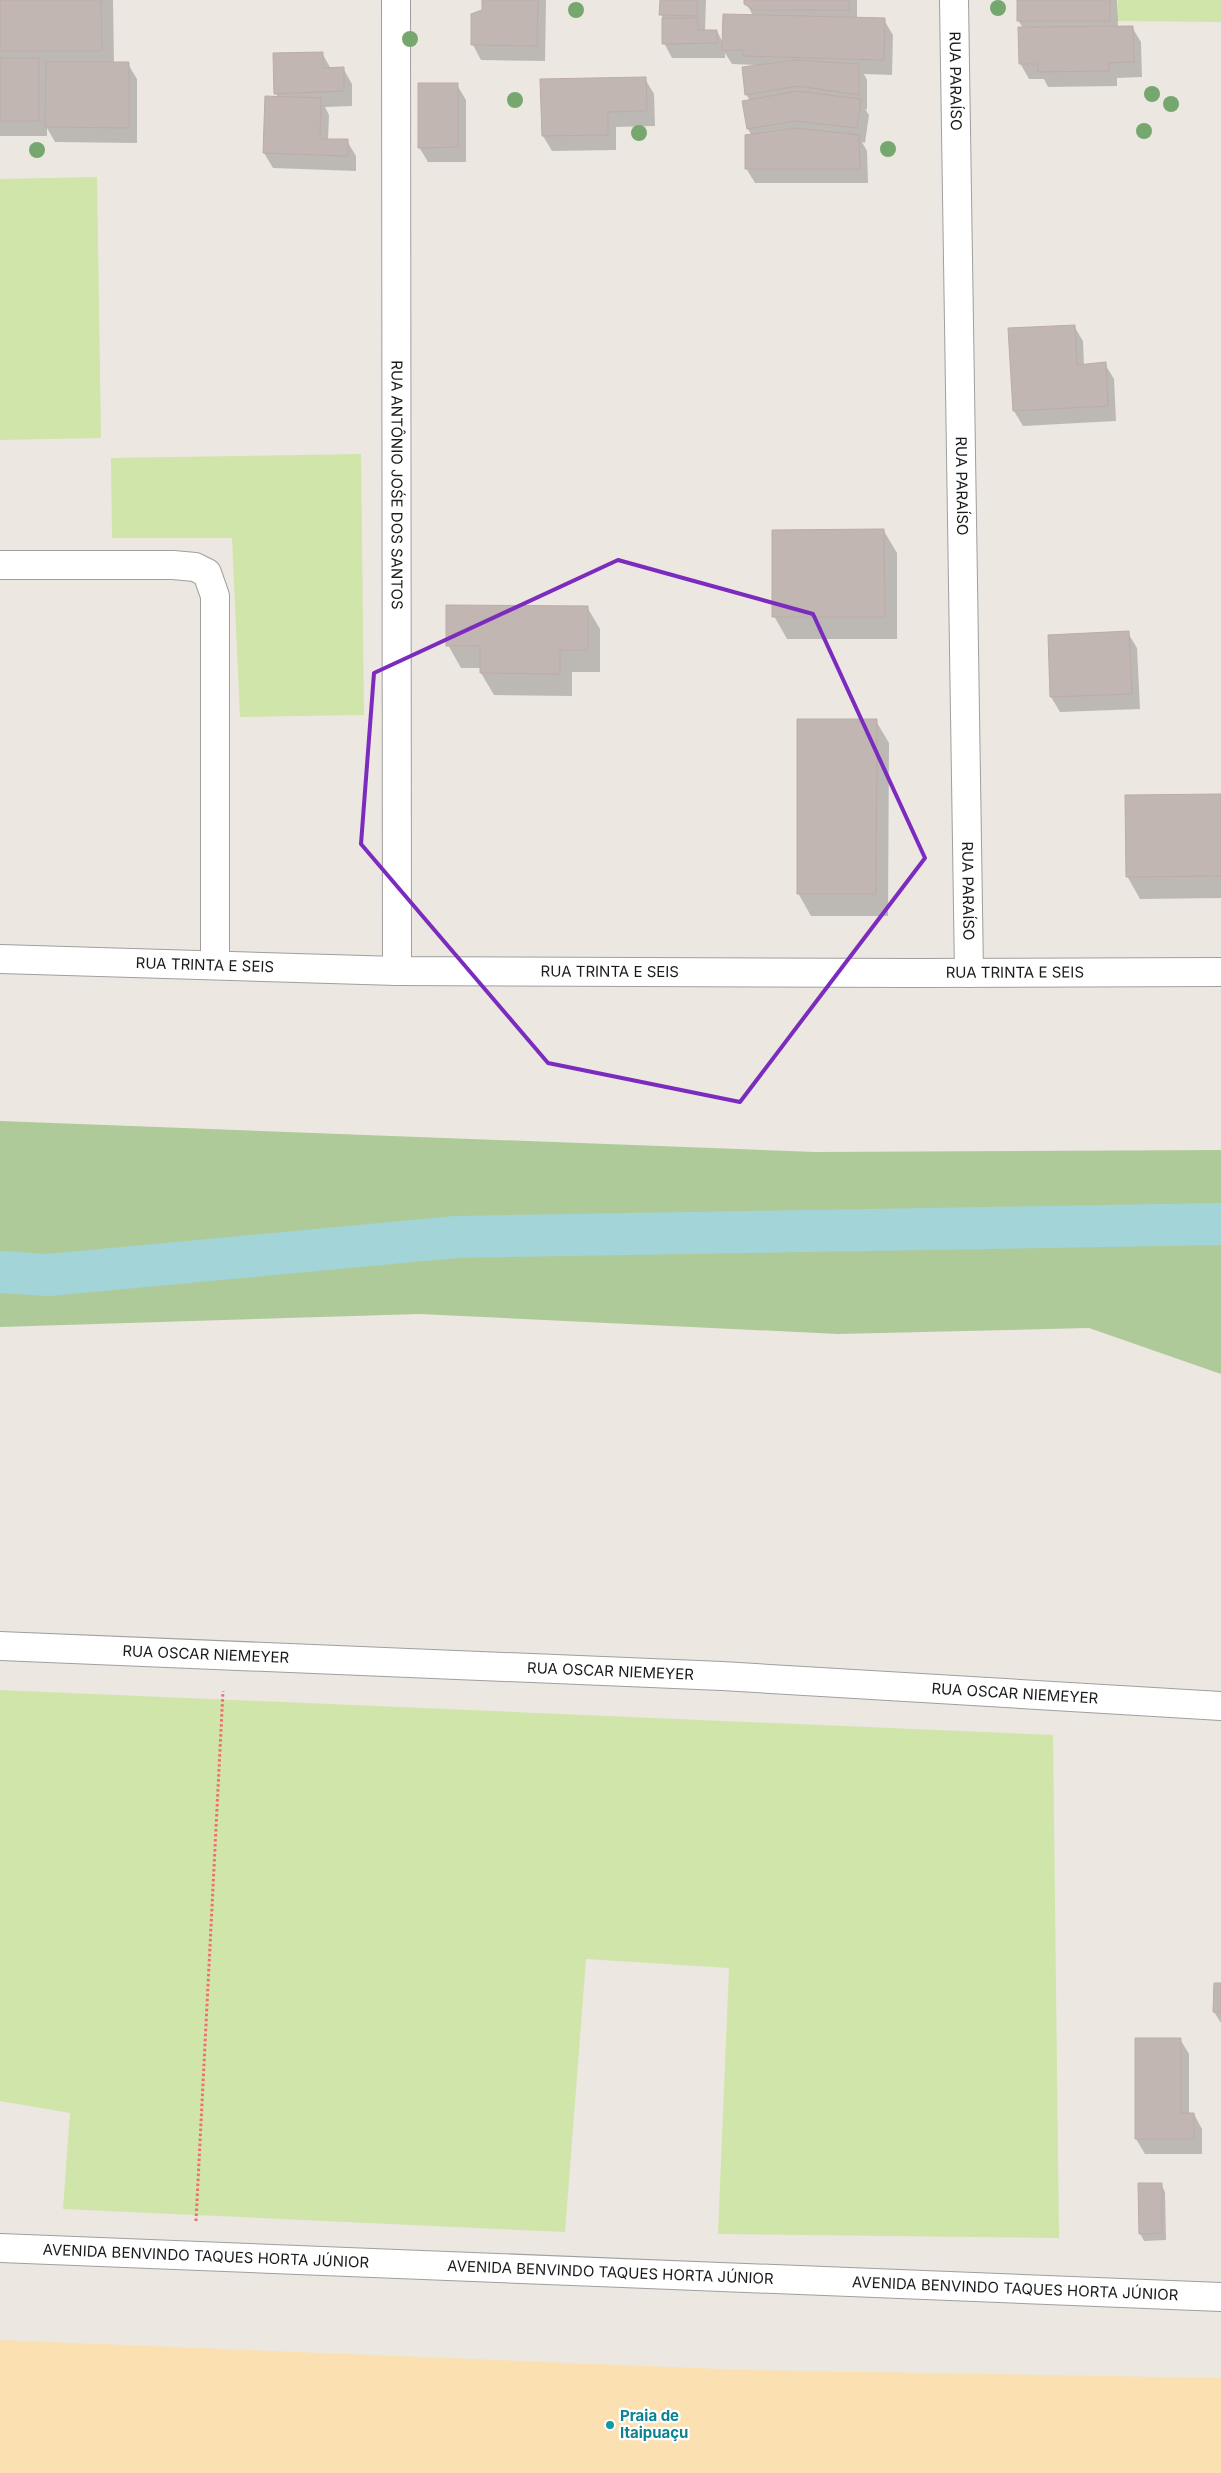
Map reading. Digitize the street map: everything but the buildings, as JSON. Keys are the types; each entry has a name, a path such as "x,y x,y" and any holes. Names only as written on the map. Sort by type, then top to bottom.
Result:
{"street":[{"name":"RUA ANTÔNIO JOŚE DOS SANTOS","path":"396,0 397,971"},
{"name":"RUA PARAÍSO","path":"954,0 969,973"},
{"path":"0,565 173,564 196,567 207,573 215,596 216,964"},
{"name":"RUA TRINTA E SEIS","path":"0,959 216,964 397,971 1221,972"},
{"name":"RUA OSCAR NIEMEYER","path":"0,1646 722,1676 1221,1706"},
{"name":"AVENIDA BENVINDO TAQUES HORTA JÚNIOR","path":"0,2248 1221,2297"}],"path":[{"path":"194,2255 225,1655"}],"highlighted area":[{"path":"618,560 813,614 925,858 740,1102 548,1063 361,844 374,673"}],"green space":[{"path":"1118,0 1221,0 1221,22 1117,21"},
{"path":"97,177 101,438 0,440 0,179"},
{"path":"361,454 364,715 240,717 232,538 112,538 111,458"},
{"path":"0,1121 815,1152 1221,1150 1221,1374 1089,1328 838,1334 419,1314 0,1327"},
{"path":"0,1690 1053,1735 1059,2238 718,2234 729,1968 586,1959 565,2232 63,2209 70,2113 0,2101"}],"sand":[{"name":"Praia de Itaipuaçu","path":"0,2340 746,2370 1221,2378 1221,2473 0,2473"}],"waterway":[{"path":"0,1272 48,1275 456,1237 1221,1224"}],"place":[{"name":"Praia de Itaipuaçu","path":"610,2425"}]}
